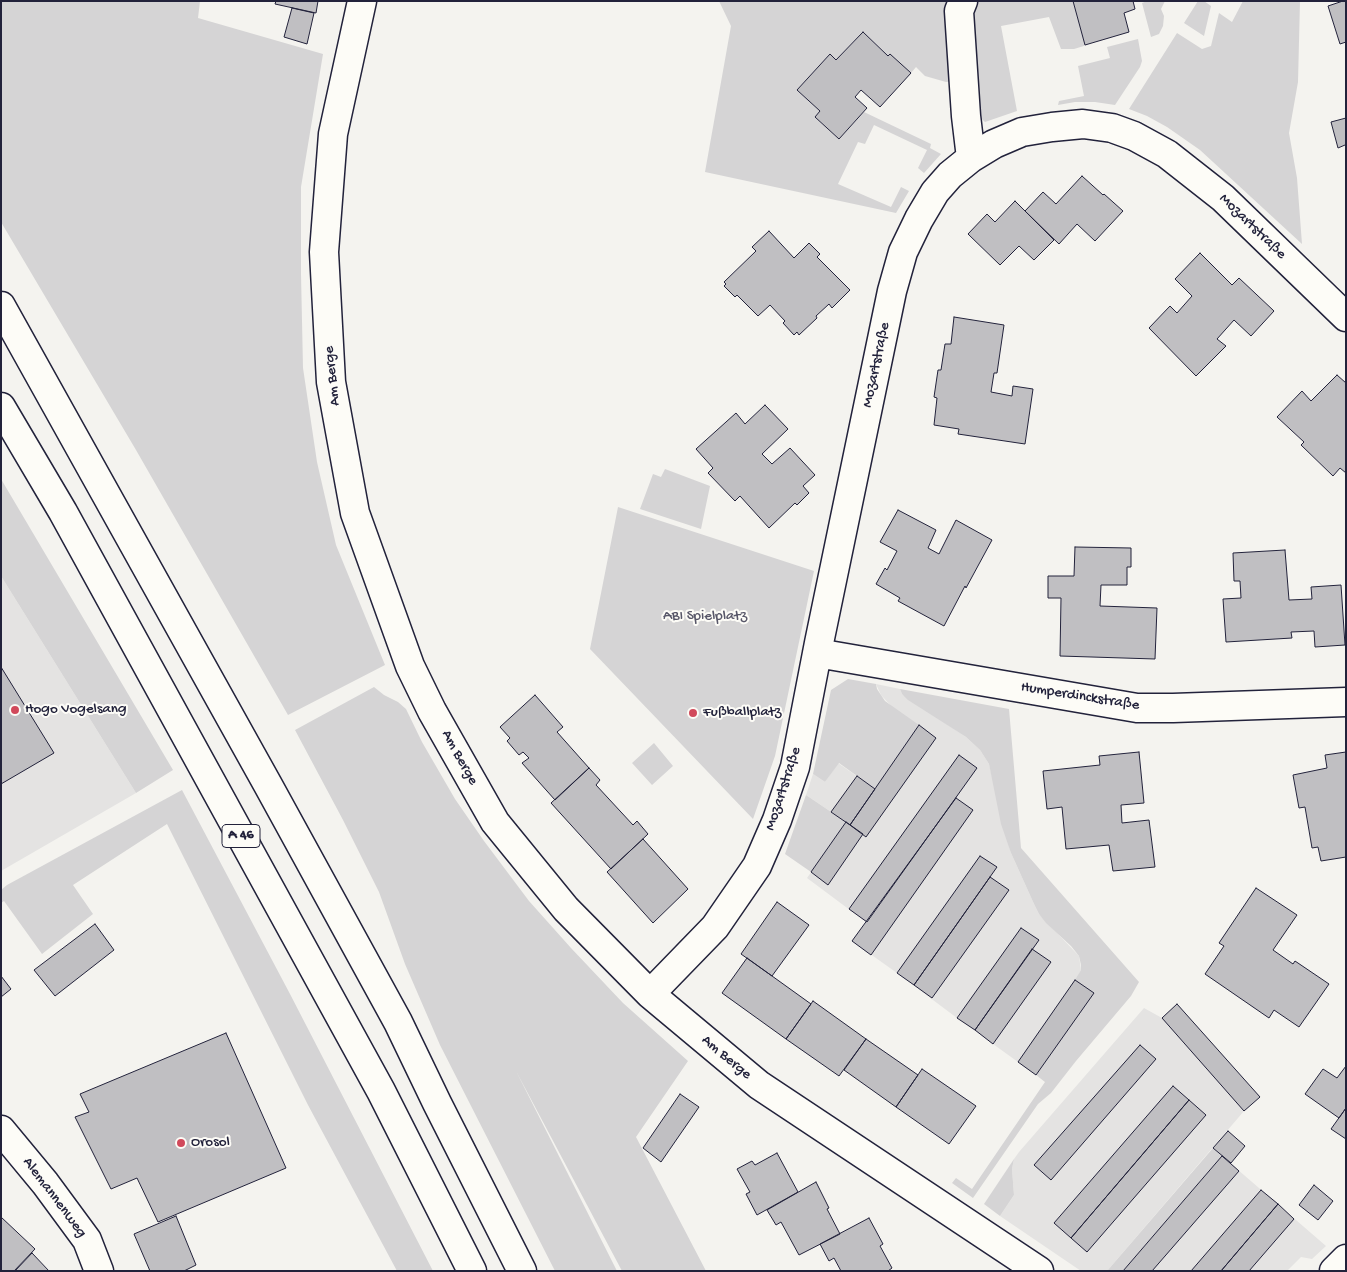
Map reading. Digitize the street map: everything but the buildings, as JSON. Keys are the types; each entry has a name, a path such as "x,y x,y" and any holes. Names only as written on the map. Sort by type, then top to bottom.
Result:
{"main road":[{"name":"Am Berge","path":"362,1 333,134 324,252 331,382 355,513 410,666 432,711 495,822 566,909 650,994 758,1085 1039,1271"},
{"path":"963,1 959,11 966,116 971,158"},
{"name":"Mozartstraße","path":"650,994 716,927 756,866 777,820 795,767 890,300 899,266 918,219 950,175 971,158 994,144 1022,132 1082,124 1112,128 1134,136 1167,154 1223,198 1346,317"},
{"path":"1,306 212,683 393,1013 522,1271"},
{"name":"A 46","path":"1,407 63,512 381,1091 472,1271"},
{"name":"Humperdinckstraße","path":"817,652 1137,708 1346,702"},
{"name":"Alemannenweg","path":"1,1130 87,1240 99,1271"},
{"path":"1334,1271 1346,1259"}],"shaded area":[{"path":"1,576 136,793 1,871"},
{"path":"876,684 900,689 902,694 966,737 980,750 989,764 1011,853 1034,904 1039,914 1079,956 1081,970 1036,1075 852,941 866,922 807,878 846,822 806,795 813,774 825,782 838,763 875,789 892,707 881,695"},
{"path":"1177,1004 1260,1097 1244,1111 1107,1271 1081,1271 1000,1216 1014,1195 1012,1169 1014,1159 1144,1008 1162,1018"},
{"path":"1222,1156 1326,1246 1312,1259 1301,1257 1287,1271 1123,1271"}],"green space":[{"path":"1,1 200,1 198,18 323,54 301,187 303,368 317,462 336,545 385,665 288,715 136,450 1,222"},
{"path":"719,1 950,1 954,81 946,82 925,76 916,67 911,73 890,55 888,56 863,32 836,60 830,54 797,90 820,111 815,117 839,139 864,112 931,144 930,148 941,154 924,173 918,168 927,150 874,125 865,144 858,142 838,184 891,207 901,187 909,191 896,213 705,172 731,26"},
{"path":"970,1 1073,1 1085,44 1087,45 1074,49 1061,49 1049,17 1001,26 1017,111 985,122 973,111"},
{"path":"1147,1 1165,1 1161,9 1164,16 1163,26 1159,34 1151,37 1142,3"},
{"path":"1198,1 1204,1 1211,6 1204,36 1184,23"},
{"path":"1243,1 1300,1 1298,82 1289,133 1297,178 1302,244 1200,150 1167,127 1129,109 1177,33 1202,49 1211,46 1219,13 1232,22"},
{"path":"1138,39 1142,61 1140,67 1115,105 1075,102 1058,105 1059,101 1084,96 1078,66 1110,58 1107,47"},
{"path":"665,469 710,486 701,529 640,509 653,474 661,477"},
{"path":"1,479 173,770 136,793 1,576"},
{"name":"ABI Spielplatz","path":"618,507 814,571 775,756 753,819 590,649"},
{"path":"848,679 876,684 885,701 919,725 875,789 839,763 825,782 813,774 831,690"},
{"path":"374,687 406,709 422,742 455,799 529,901 623,1003 688,1061 636,1137 706,1271 622,1271 516,1071 617,1271 555,1271 440,1045 405,964 379,892 295,730"},
{"path":"900,689 1009,709 1021,848 1139,982 1131,996 1051,1093 1038,1104 973,1198 952,1183 956,1178 972,1189 1045,1082 1036,1075 1075,980 1081,970 1081,965 1079,956 1046,923 1034,904 1011,853 1001,824 989,764 980,750 966,737 908,700"},
{"path":"654,743 673,766 652,785 632,763"},
{"path":"182,790 433,1271 397,1271 308,1105 167,824 73,885 93,914 42,954 4,901 1,903 1,890 7,885"},
{"path":"806,795 846,822 811,872 785,854"},
{"path":"1213,1148 1222,1156 1123,1271 1107,1271"},
{"path":"1014,1159 1012,1169 1014,1195 1000,1216 984,1204"}],"place":[{"name":"Hogo Vogelsang","path":"15,710"},
{"name":"Fußballplatz","path":"693,713"},
{"name":"Orosol","path":"181,1143"}]}
